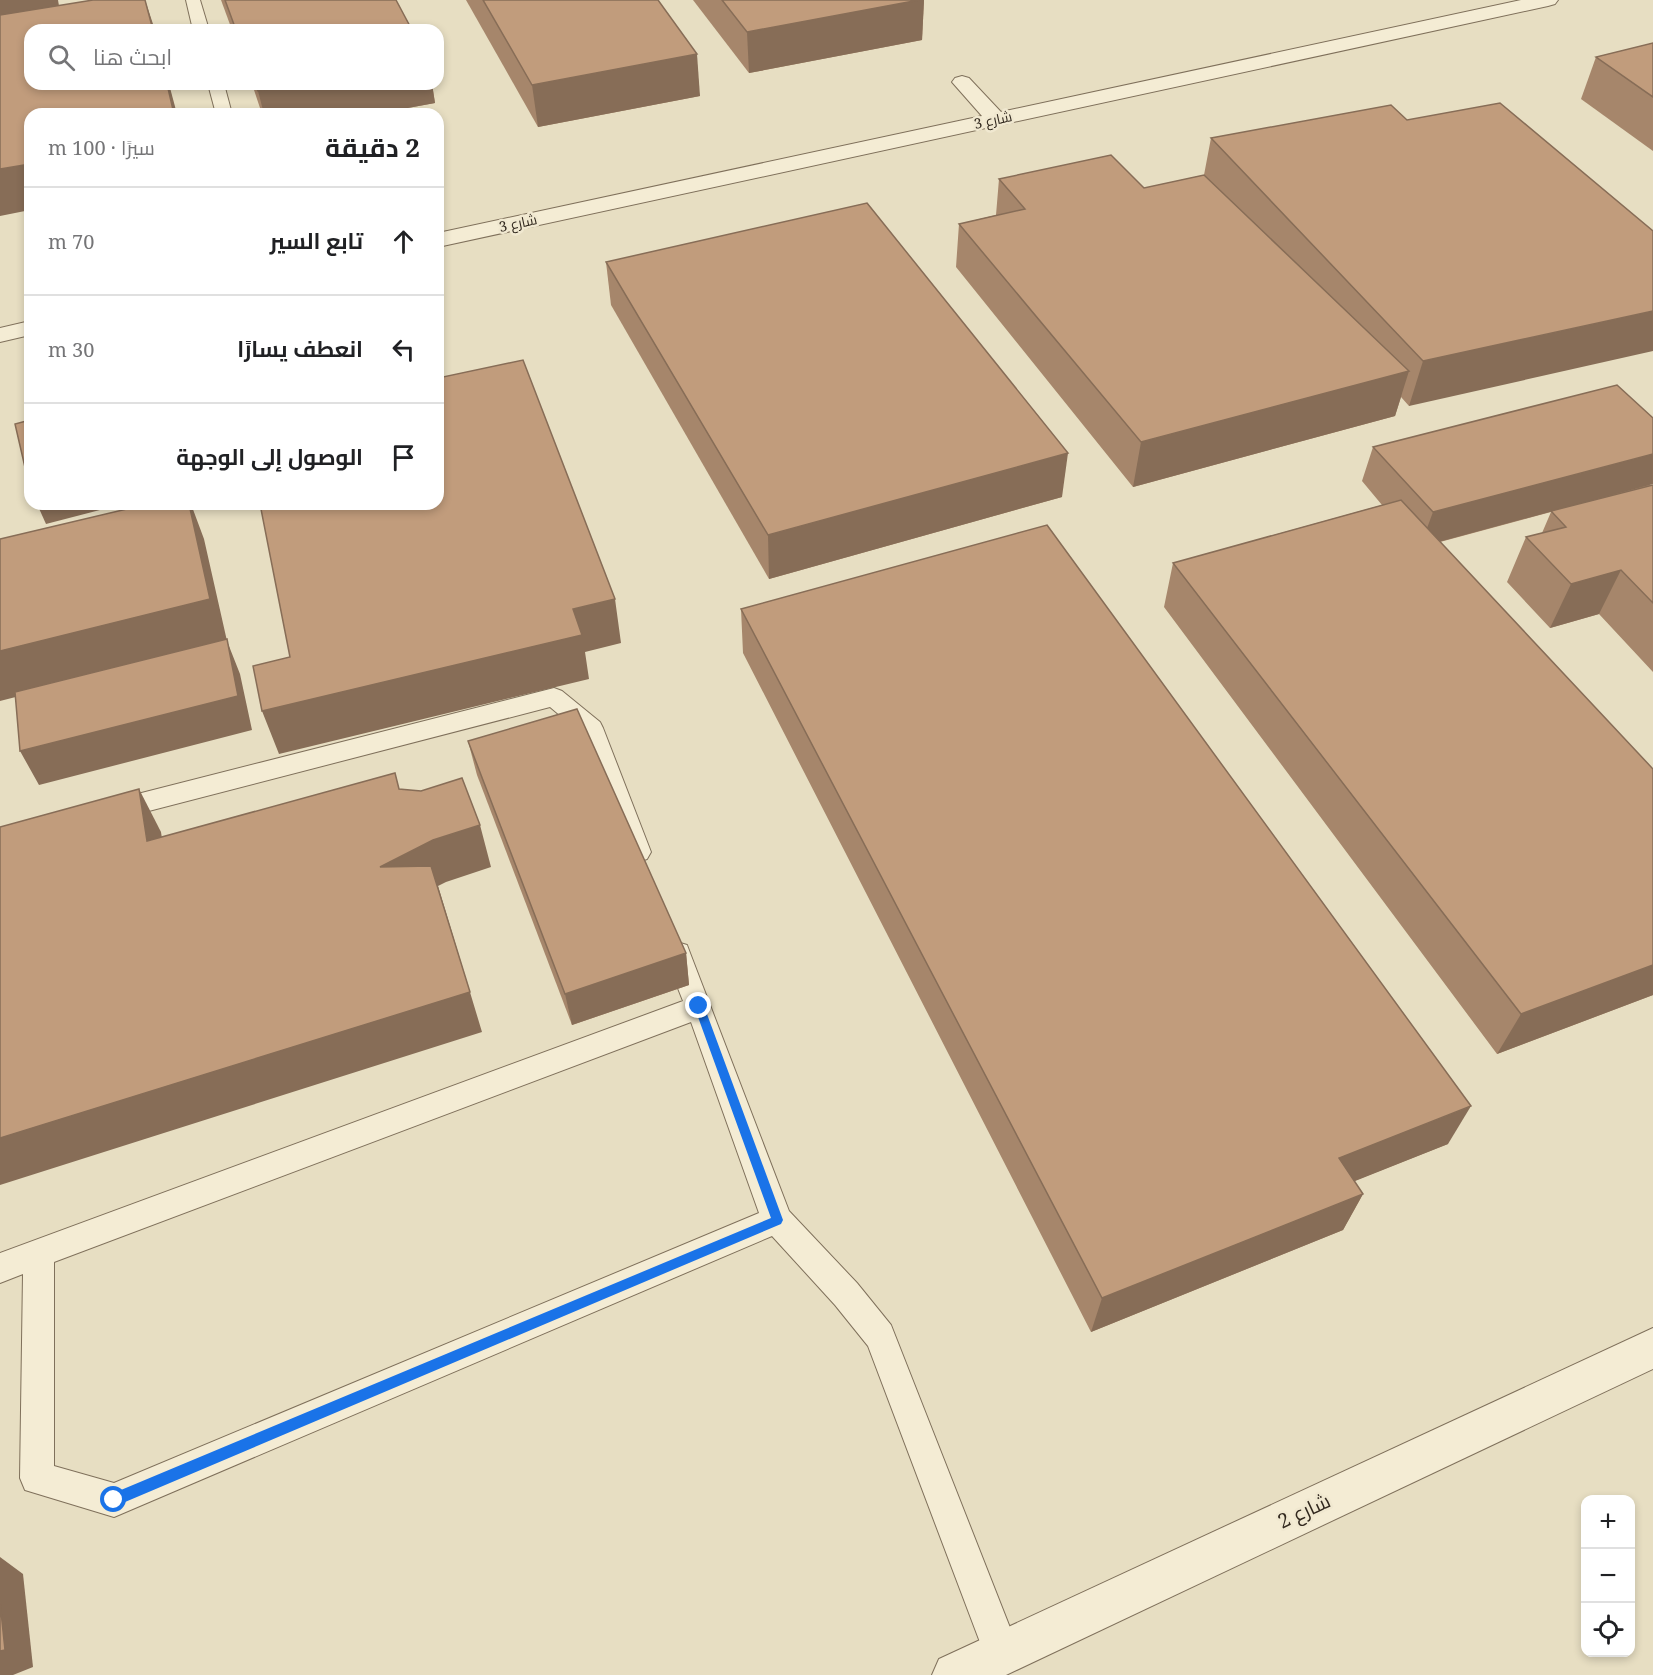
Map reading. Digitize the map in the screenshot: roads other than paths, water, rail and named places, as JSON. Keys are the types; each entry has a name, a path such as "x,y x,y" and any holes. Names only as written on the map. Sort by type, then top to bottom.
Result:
{"street":[{"name":"شارع 3","path":"444,239 1548,0"},
{"path":"962,82 996,119"},
{"path":"0,335 24,329"},
{"name":"شارع 2","path":"955,1675 1653,1348"}],"lane":[{"path":"193,0 199,24"},
{"path":"218,90 222,108"},
{"path":"92,816 554,697 591,728 647,873"},
{"path":"668,929 699,1006 777,1220 846,1294 880,1336 1002,1653"},
{"path":"0,1268 699,1006"},
{"path":"39,1255 37,1478 114,1500 777,1220"}]}
